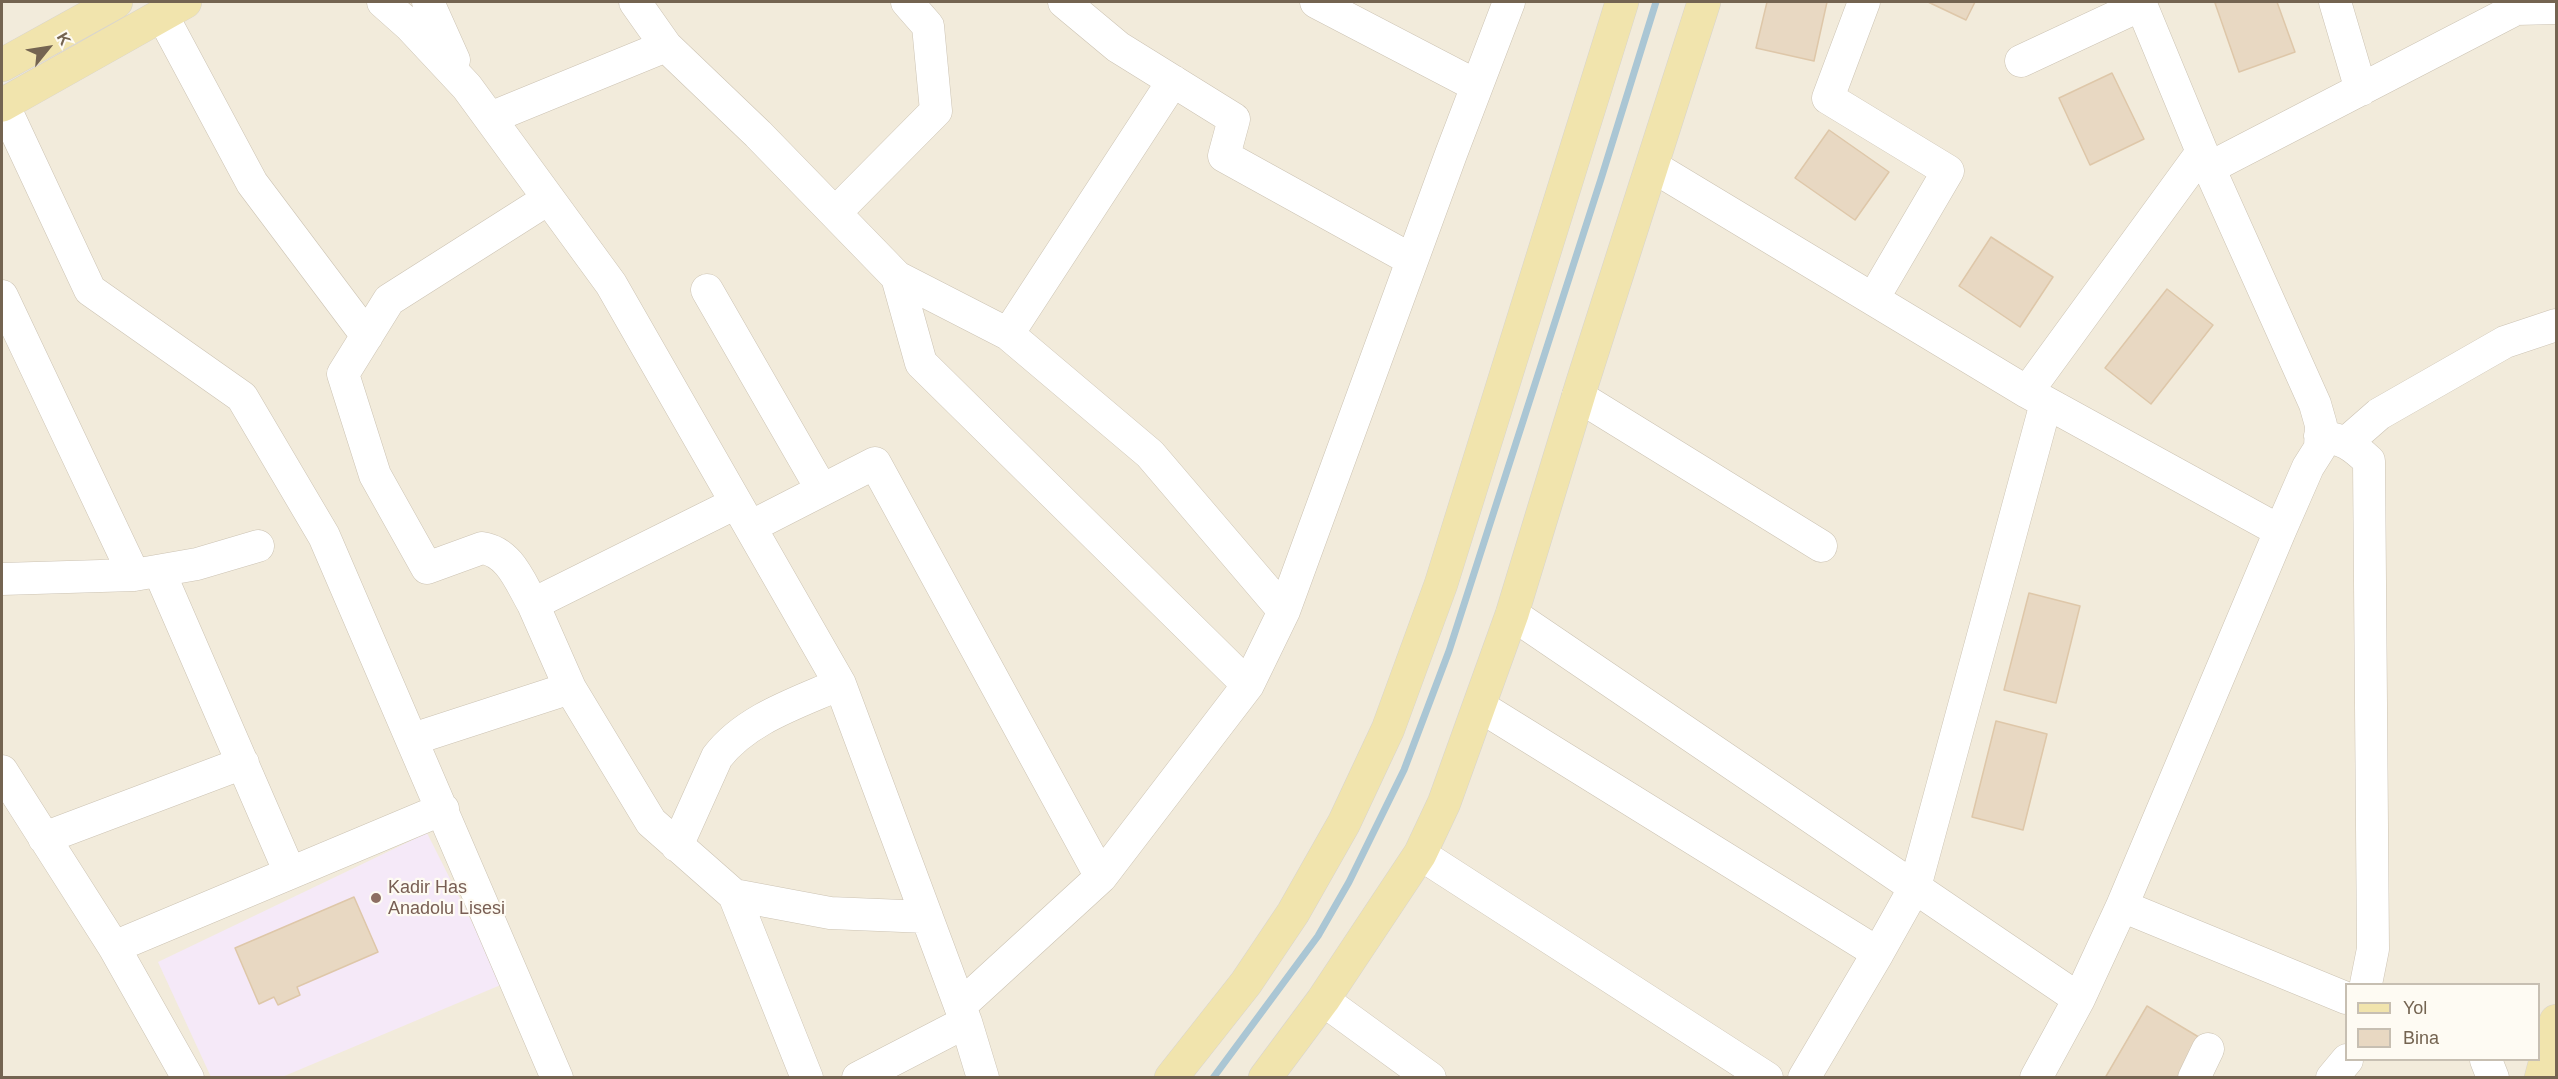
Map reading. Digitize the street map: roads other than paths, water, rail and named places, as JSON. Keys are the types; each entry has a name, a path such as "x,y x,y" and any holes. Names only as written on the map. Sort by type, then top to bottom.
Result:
{"main road":[{"path":"2,65 116,2"},
{"path":"1171,1077 1246,983 1293,913 1344,823 1388,729 1441,584 1622,2"},
{"path":"1265,1077 1323,1000 1420,854 1444,803 1512,614 1578,396 1704,2"},
{"path":"2,104 173,8"},
{"path":"2541,1077 2550,1031"}],"street":[{"path":"383,2 410,26 467,87 611,284 840,684 963,1014 983,1077"},
{"path":"428,2 467,87"},
{"path":"635,2 666,46 758,134 897,277 1008,334 1150,454 1284,611"},
{"path":"835,213 936,111 928,26 907,2"},
{"path":"1064,2 1118,47 1234,119 1224,156 1412,260"},
{"path":"1316,2 1477,87"},
{"path":"858,1077 963,1014 1101,877 1248,685 1284,611 1509,2"},
{"path":"1864,2 1828,98 1948,171 1873,299"},
{"path":"2335,2 2361,90"},
{"path":"2021,61 2141,3 2206,160 2314,404 2320,425 2334,439 2369,461 2373,949 2367,983"},
{"path":"173,8 252,183 367,336"},
{"path":"1804,1077 1878,953 1914,887 2036,398 2206,160 2361,90 2516,9 2556,8"},
{"path":"490,118 666,46"},
{"path":"1008,334 1173,81"},
{"path":"2,104 90,290 242,397 324,536 557,1077"},
{"path":"1652,166 2036,398 2280,531"},
{"path":"549,199 389,300 342,374 375,475 427,568 482,548 491,549 506,558 533,604 570,688 651,822 734,895 807,1077"},
{"path":"897,277 921,363 1248,685"},
{"path":"707,290 822,490"},
{"path":"2,296 147,573 243,763 290,873"},
{"path":"2036,1077 2079,999 2122,906 2280,531 2308,467 2320,448 2505,342 2556,325"},
{"path":"1578,396 1821,546"},
{"path":"533,604 743,515 822,490 875,463 1101,877"},
{"path":"2,579 147,573 197,564 258,546"},
{"path":"1512,614 2079,999"},
{"path":"677,846 717,757 727,744 768,716 840,684"},
{"path":"413,739 570,688"},
{"path":"1480,707 1878,953"},
{"path":"44,838 243,763"},
{"path":"2,771 114,947 188,1077"},
{"path":"114,947 443,809"},
{"path":"1420,854 1767,1077"},
{"path":"734,895 830,913 927,917"},
{"path":"2122,906 2345,998"},
{"path":"1323,1000 1430,1077"},
{"path":"2194,1077 2208,1049"},
{"path":"2332,1077 2345,1061"},
{"path":"2487,1061 2493,1077"}],"waterway":[{"path":"1213,1078 1318,936 1349,882 1404,770 1449,651 1656,2"}],"place":[{"name":"Kadir Has Anadolu Lisesi","path":"376,898"}]}
